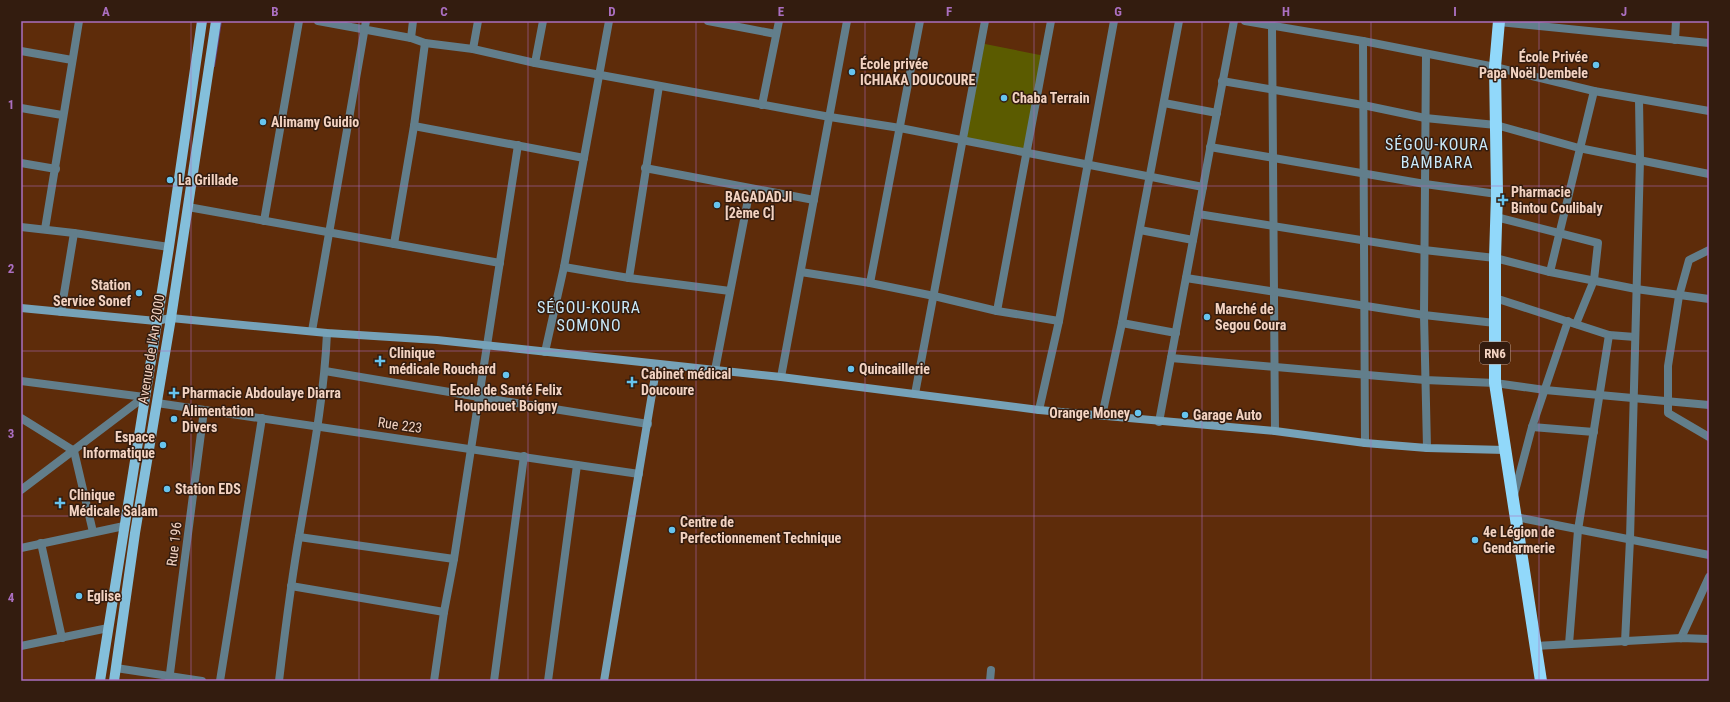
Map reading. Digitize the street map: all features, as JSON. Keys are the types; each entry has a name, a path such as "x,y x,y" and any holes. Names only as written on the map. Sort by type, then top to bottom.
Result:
{"highway":[{"name":"RN6","path":"1499,22 1495,67 1497,194 1494,323 1495,383 1541,681"}],"main road":[{"name":"Avenue de l'An 2000","path":"100,681 156,321 169,247 202,21"},
{"name":"Avenue de l'An 2000","path":"114,681 135,533 157,403 216,21"}],"street":[{"path":"45,229 56,169 62,115 79,21"},
{"path":"264,221 299,21"},
{"path":"318,21 412,38 425,43 473,49 535,63 658,86 900,128 962,141 1027,152 1088,166 1203,187"},
{"path":"312,331 366,21"},
{"path":"412,38 413,21"},
{"path":"473,49 478,21"},
{"path":"535,63 543,21"},
{"path":"545,352 564,266 609,21"},
{"path":"708,21 734,24 776,34"},
{"path":"762,104 779,21"},
{"path":"781,377 847,21"},
{"path":"870,283 920,21"},
{"path":"915,394 985,21"},
{"path":"997,311 1051,21"},
{"path":"1039,410 1059,321 1114,21"},
{"path":"1102,416 1122,323 1179,21"},
{"path":"1159,422 1234,21"},
{"path":"1245,21 1363,41 1495,67 1594,92 1709,111"},
{"path":"1580,30 1581,21"},
{"path":"1675,40 1676,21"},
{"path":"1499,22 1709,43"},
{"path":"1272,26 1275,431"},
{"path":"1363,41 1365,443"},
{"path":"394,244 414,126 425,43"},
{"path":"21,52 72,60"},
{"path":"1426,54 1424,315 1428,448"},
{"path":"1222,81 1364,105 1425,118 1496,125 1579,148 1709,174"},
{"path":"629,278 658,86"},
{"path":"1550,272 1579,148 1594,92"},
{"path":"1625,642 1630,539 1640,160 1639,100"},
{"path":"1164,103 1217,112"},
{"path":"21,108 62,115"},
{"path":"414,126 584,158"},
{"path":"434,681 518,145"},
{"path":"1210,147 1425,184 1497,194"},
{"path":"21,163 56,169"},
{"path":"645,168 814,200"},
{"path":"715,370 750,189"},
{"path":"188,207 500,263"},
{"path":"1198,214 1424,250 1495,258 1550,272 1636,289 1709,299"},
{"path":"1496,217 1598,243 1594,280 1576,324"},
{"path":"21,227 45,229 169,247"},
{"path":"1140,230 1193,240"},
{"path":"61,312 74,233"},
{"path":"1709,250 1689,260 1679,296 1668,366 1668,413 1709,437"},
{"path":"564,266 629,278 730,291"},
{"path":"801,272 870,283 997,311 1059,321"},
{"path":"1186,278 1424,315 1494,323"},
{"path":"1495,298 1609,335 1635,337"},
{"path":"21,308 156,321 170,318 327,333 437,340 781,377 1039,410 1159,422 1275,431 1365,443 1428,448 1505,450"},
{"path":"1513,500 1532,427 1568,321"},
{"path":"1122,323 1176,333"},
{"path":"279,681 291,586 318,426 325,371 327,333"},
{"path":"1569,644 1578,530 1609,335"},
{"path":"1171,358 1425,380 1495,383 1545,390 1709,404"},
{"path":"604,681 657,364"},
{"path":"325,371 479,398 648,424"},
{"path":"21,382 144,397"},
{"path":"22,487 74,451 144,397"},
{"name":"Rue 223","path":"157,403 639,474"},
{"name":"Rue 196","path":"169,679 204,410"},
{"path":"21,418 74,451 93,532"},
{"path":"220,681 262,418"},
{"path":"1532,427 1594,432"},
{"path":"494,681 524,456"},
{"path":"548,681 577,465"},
{"path":"1516,517 1709,555"},
{"path":"21,548 124,526"},
{"path":"299,537 454,559"},
{"path":"41,543 62,638"},
{"path":"1681,638 1709,577"},
{"path":"291,586 444,612"},
{"path":"21,646 108,628"},
{"path":"1535,646 1681,638 1709,639"},
{"path":"116,668 169,679 202,681"},
{"path":"990,681 991,670"}],"shaded area":[{"name":"Chaba Terrain","path":"980,43 1045,56 1027,152 963,141"}],"waterway":[{"path":"214,66 221,21"}],"place":[{"name":"École Privée Papa Noël Dembele","path":"1596,65"},
{"name":"École privée ICHIAKA DOUCOURE","path":"852,72"},
{"name":"Chaba Terrain","path":"1004,98"},
{"name":"Alimamy Guidio","path":"263,122"},
{"name":"La Grillade","path":"170,180"},
{"name":"Pharmacie Bintou Coulibaly","path":"1503,200"},
{"name":"BAGADADJI [2ème C]","path":"717,205"},
{"name":"Station Service Sonef","path":"139,293"},
{"name":"Marché de Segou Coura","path":"1207,317"},
{"name":"Clinique médicale Rouchard","path":"380,361"},
{"name":"Quincaillerie","path":"851,369"},
{"name":"Ecole de Santé Felix Houphouet Boigny","path":"506,375"},
{"name":"Cabinet médical Doucoure","path":"632,382"},
{"name":"Pharmacie Abdoulaye Diarra","path":"174,393"},
{"name":"Orange Money","path":"1138,413"},
{"name":"Garage Auto","path":"1185,415"},
{"name":"Alimentation Divers","path":"174,419"},
{"name":"Espace Informatique","path":"163,445"},
{"name":"Station EDS","path":"167,489"},
{"name":"Clinique Médicale Salam","path":"60,503"},
{"name":"Centre de Perfectionnement Technique","path":"672,530"},
{"name":"4e Légion de Gendarmerie","path":"1475,540"},
{"name":"Eglise","path":"79,596"}],"district":[{"name":"SÉGOU-KOURA BAMBARA","path":"1437,153"},
{"name":"SÉGOU-KOURA SOMONO","path":"589,316"}]}
